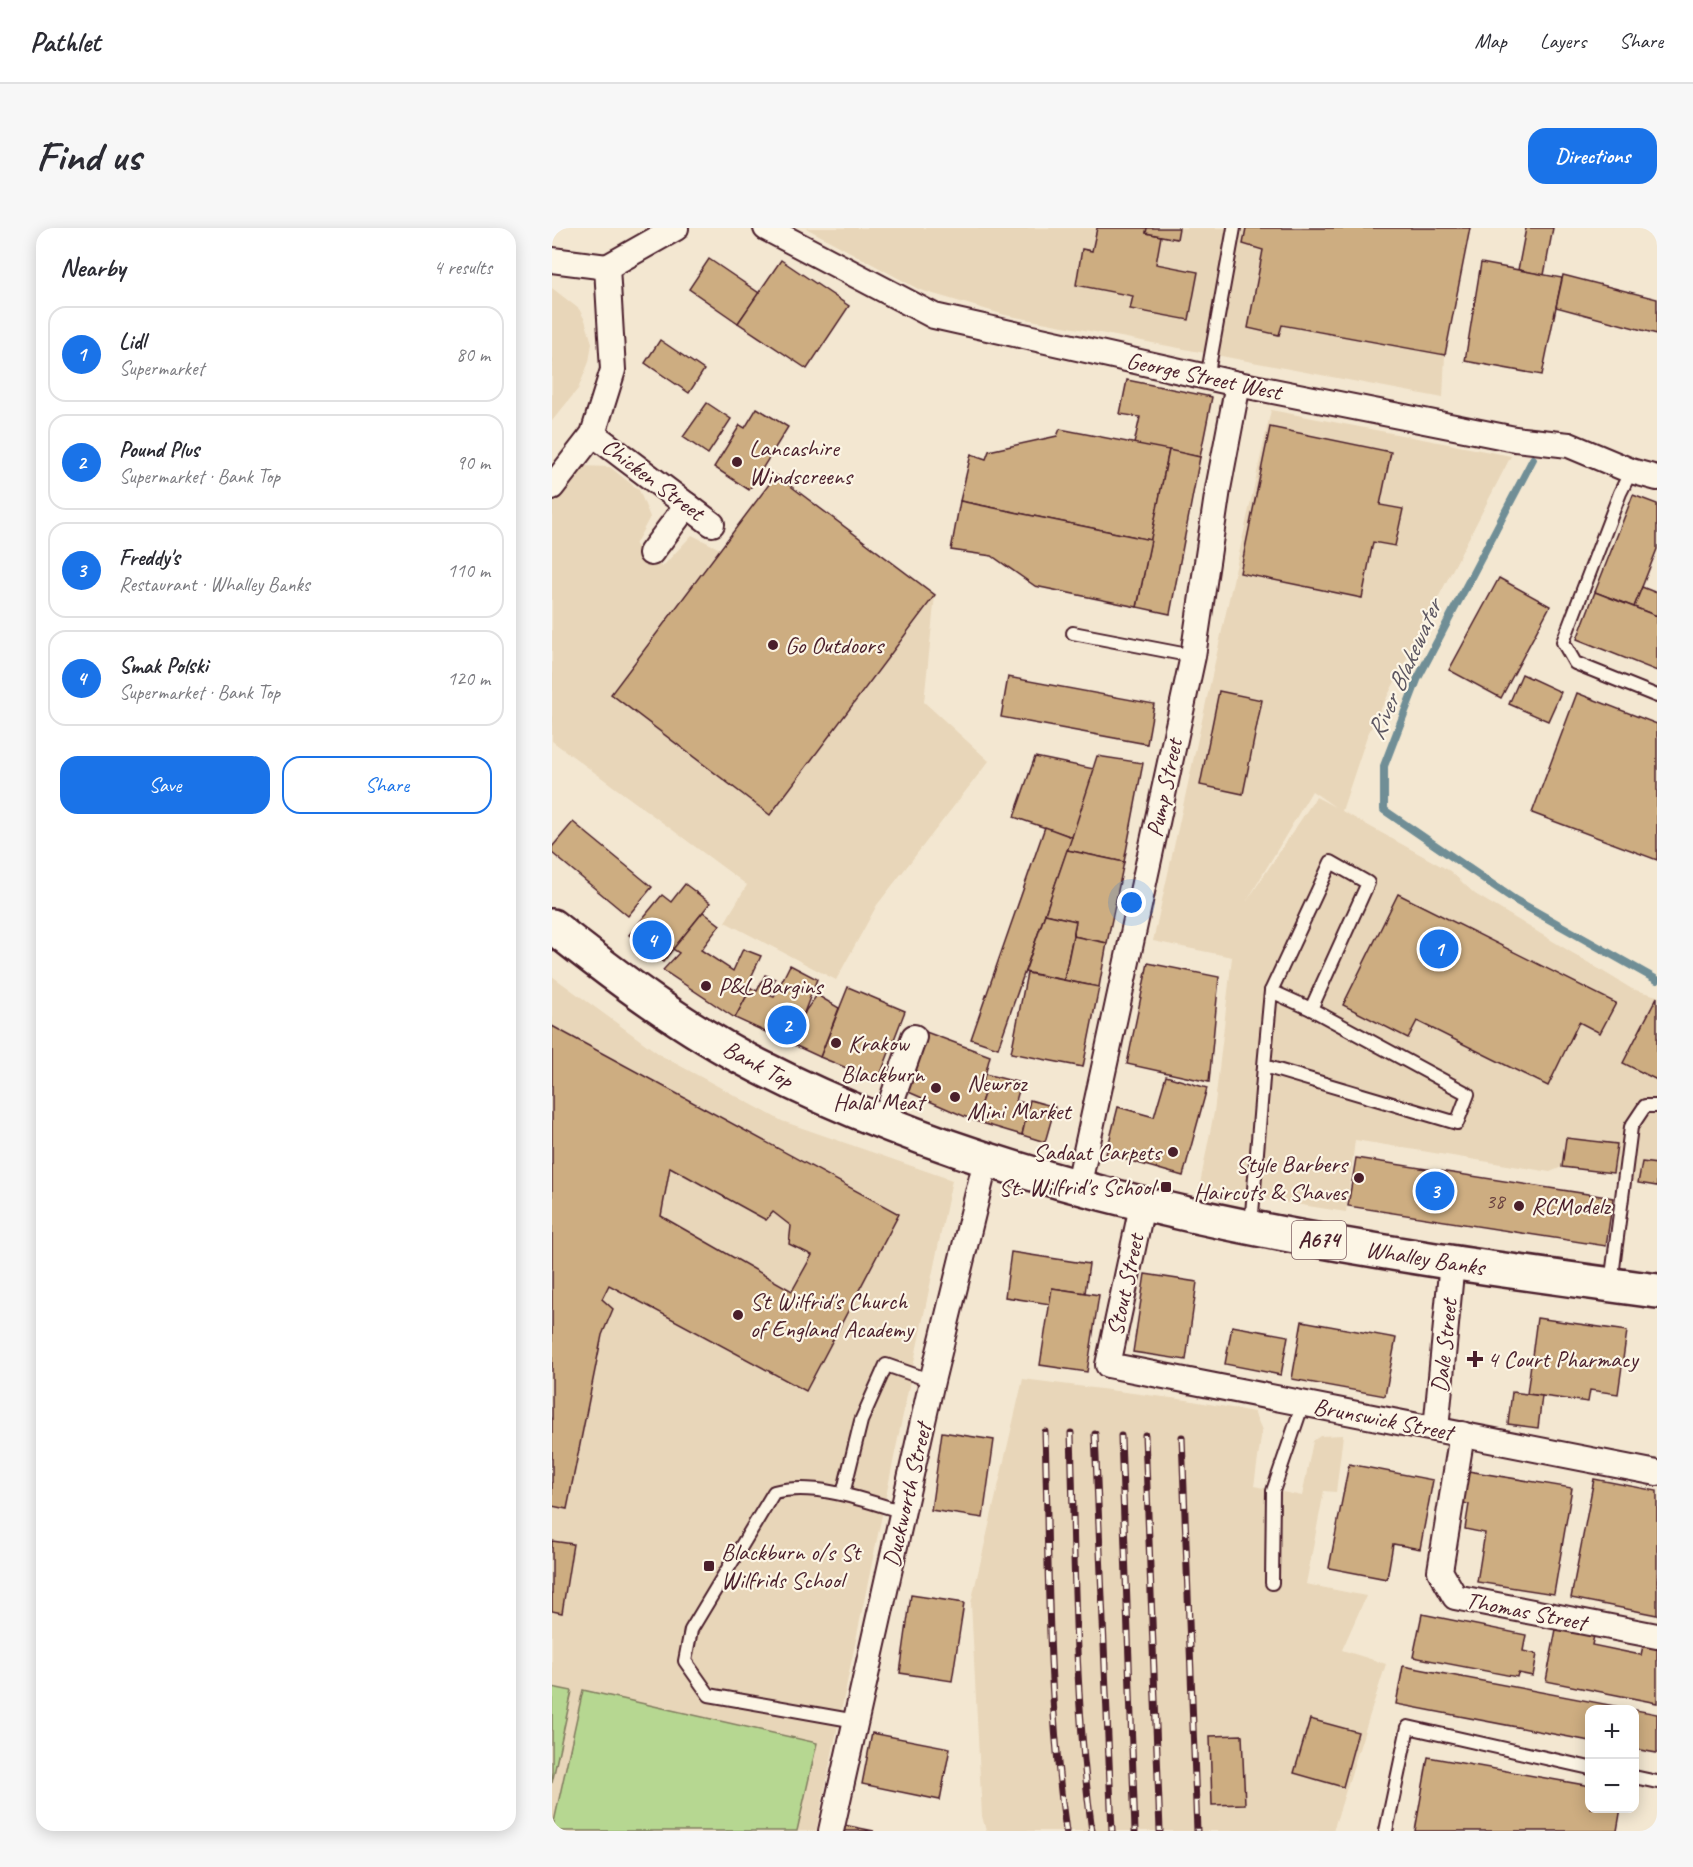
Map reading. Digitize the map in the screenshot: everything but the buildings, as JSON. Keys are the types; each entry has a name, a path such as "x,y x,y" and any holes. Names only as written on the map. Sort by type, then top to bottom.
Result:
{"main road":[{"name":"Bank Top","path":"552,926 678,1018 755,1065 818,1095 986,1160"},
{"name":"Whalley Banks","path":"986,1160 1142,1206 1452,1262 1657,1291"}],"street":[{"path":"552,260 607,267 676,228"},
{"name":"George Street West","path":"766,228 933,316 1207,378 1515,439 1569,445 1631,471 1657,478"},
{"path":"552,487 593,434 613,370 607,267"},
{"name":"Pump Street","path":"1078,1188 1193,656 1218,489 1238,384"},
{"name":"Chicken Street","path":"593,434 712,524"},
{"path":"651,554 687,505"},
{"path":"884,1122 914,1037"},
{"name":"Duckworth Street","path":"831,1831 932,1381 986,1160"},
{"name":"Stout Street","path":"1108,1365 1142,1206"},
{"name":"Dale Street","path":"1436,1429 1452,1262"},
{"name":"Brunswick Street","path":"1108,1365 1657,1473"},
{"name":"Thomas Street","path":"1462,1434 1440,1571 1455,1598 1657,1636"}],"lane":[{"path":"1207,378 1234,228"},
{"path":"1631,471 1620,493 1563,642 1575,663 1657,696"},
{"path":"1073,633 1193,656"},
{"path":"1251,1227 1271,991 1331,862 1368,883 1311,1009"},
{"path":"1264,1066 1457,1123 1468,1094 1311,1009 1271,991"},
{"path":"1611,1285 1631,1127 1646,1106 1657,1106"},
{"path":"843,1494 861,1421 886,1365 932,1381"},
{"path":"1272,1583 1273,1491 1303,1403"},
{"path":"856,1721 709,1695 685,1661 691,1630 774,1492 787,1489 843,1494 903,1512"},
{"path":"1386,1831 1408,1727 1585,1767"},
{"path":"1639,1779 1657,1782"}],"shaded area":[{"path":"806,228 1470,228 1445,355 1443,398 1005,315 920,290"},
{"path":"552,288 579,309 592,343 589,362 578,389 552,421"},
{"path":"1271,410 1511,456 1367,736 1342,811 1450,871 1475,894 1632,989 1657,996 1657,1186 1638,1183 1613,1173 1562,1167 1550,1172 1355,1140 1346,1212 1199,1189 1214,1112 1232,957 1153,941","holes":["1312,791 1335,807 1316,797 1247,901"]},
{"path":"581,466 610,467 639,490 650,517 635,545 662,567 692,535 720,549 776,475 935,595 924,702 989,761 877,905 836,980 725,922 747,885 552,741 552,504"},
{"name":"St Wilfrid's Church of England Academy","path":"552,976 662,1056 782,1121 952,1180 816,1831 552,1831"},
{"path":"1023,1379 1187,1400 1254,1412 1262,1430 1254,1486 1302,1496 1313,1441 1320,1436 1343,1435 1336,1492 1324,1491 1306,1584 1366,1596 1342,1650 1386,1664 1333,1831 986,1831 982,1816 971,1603"}],"green space":[{"path":"552,1687 572,1691 552,1783"},
{"path":"583,1690 817,1743 797,1831 552,1831"}],"waterway":[{"name":"River Blakewater","path":"1533,459 1417,680 1384,766 1384,810 1515,900 1657,980"}],"railway":[{"path":"1045,1432 1052,1682 1066,1831"},
{"path":"1071,1433 1078,1682 1092,1831"},
{"path":"1095,1434 1112,1831"},
{"path":"1145,1435 1160,1831"},
{"path":"1121,1436 1135,1831"},
{"path":"1182,1437 1197,1831"}],"place":[{"name":"Lancashire Windscreens","path":"737,462"},
{"name":"Go Outdoors","path":"773,645"},
{"name":"Smak Polski","path":"652,940"},
{"name":"Lidl","path":"1439,949"},
{"name":"P&L Bargins","path":"706,986"},
{"name":"Pound Plus","path":"787,1025"},
{"name":"Krakow","path":"836,1043"},
{"name":"Blackburn Halal Meat","path":"936,1088"},
{"name":"Newroz Mini Market","path":"955,1097"},
{"name":"Sadaat Carpets","path":"1173,1152"},
{"name":"Style Barbers Haircuts & Shaves","path":"1359,1178"},
{"name":"St. Wilfrid's School","path":"1166,1187"},
{"name":"Freddy's","path":"1435,1191"},
{"name":"RCModelz","path":"1519,1206"},
{"name":"St Wilfrid's Church of England Academy","path":"738,1315"},
{"name":"4 Court Pharmacy","path":"1475,1359"},
{"name":"Blackburn o/s St Wilfrids School","path":"709,1566"}]}
